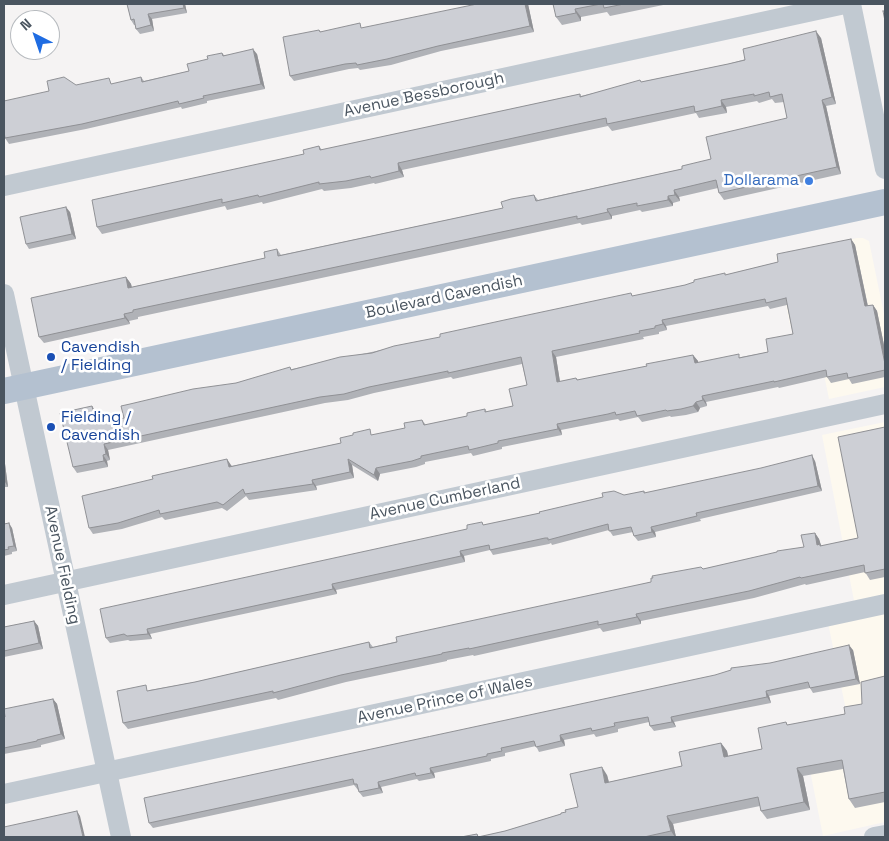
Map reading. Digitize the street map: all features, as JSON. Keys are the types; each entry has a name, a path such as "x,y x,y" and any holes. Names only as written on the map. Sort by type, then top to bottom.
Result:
{"main road":[{"name":"Boulevard Cavendish","path":"13,389 885,202"}],"street":[{"name":"Avenue Bessborough","path":"4,186 845,4"},
{"path":"851,4 885,170"},
{"name":"Avenue Fielding","path":"4,294 13,389 66,581 121,837"},
{"name":"Avenue Cumberland","path":"4,595 885,404"},
{"name":"Avenue Prince of Wales","path":"4,794 885,604"},
{"path":"874,837 885,835"}],"shaded area":[{"path":"857,238 869,241 885,319 885,387 829,399 813,321 790,325 776,256"},
{"path":"885,422 885,822 823,836 801,725 847,715 827,618 856,611 822,435"}],"building":[{"path":"127,4 183,4 184,8 148,14 151,25 136,29 134,19 131,20"},
{"path":"477,4 525,4 530,26 387,59 357,65 356,63 345,64 290,76 283,37 319,30 320,32 360,23 361,28"},
{"path":"553,4 601,4 575,9 576,13 556,17"},
{"path":"603,4 624,4 604,8"},
{"path":"816,31 832,97 822,100 837,167 719,193 716,180 674,190 675,195 668,196 668,200 637,206 637,203 607,209 608,212 577,219 577,216 133,310 133,312 124,314 125,318 39,337 31,298 126,277 128,288 265,258 264,252 277,249 278,256 503,208 501,202 511,199 534,195 536,201 682,169 682,166 711,159 706,137 787,118 782,94 770,97 769,92 721,100 722,106 695,112 694,106 607,124 606,118 398,163 399,171 371,178 370,176 346,181 319,184 319,182 259,197 258,195 222,203 222,199 97,227 92,200 304,154 303,150 319,146 320,150 580,94 580,97 640,80 641,82 728,64 745,60 743,49"},
{"path":"253,49 261,84 203,96 204,98 179,104 178,101 82,124 5,138 4,101 49,91 47,81 64,77 76,85 109,78 111,84 141,77 142,82 189,71 187,64 208,59 207,56 222,53 223,56"},
{"path":"66,207 72,234 26,244 20,217"},
{"path":"851,239 865,306 873,305 885,370 848,378 847,373 827,377 826,370 702,396 703,400 696,402 693,406 681,409 637,416 635,411 616,415 615,412 557,424 558,429 498,441 498,443 469,450 468,446 421,456 421,458 412,461 376,468 374,475 348,459 350,472 312,480 313,484 245,494 243,489 223,505 217,502 160,514 159,510 118,523 89,528 82,496 153,479 152,476 227,459 229,467 341,443 340,438 370,429 371,435 405,428 404,423 422,420 424,425 467,416 467,413 485,409 485,412 513,406 509,389 527,385 521,357 448,373 448,371 369,387 344,394 320,397 104,444 106,454 103,455 104,461 73,467 60,413 92,406 96,424 124,418 121,406 193,389 236,383 290,367 291,370 340,357 372,353 394,346 440,337 440,334 509,319 631,293 632,296 685,285 694,282 694,280 725,273 725,275 778,262 777,254","holes":["786,298 793,334 766,339 768,352 739,358 739,354 695,363 693,355 577,380 576,378 557,382 552,351 640,333 639,331 655,328 655,326 663,324 662,320 765,299 766,303"]},
{"path":"885,427 885,569 865,573 864,565 800,577 749,591 636,614 637,617 598,625 598,621 469,649 442,653 341,675 273,693 273,691 123,723 117,691 146,685 147,691 195,682 369,642 370,648 397,642 396,637 651,582 652,576 701,567 703,569 777,551 804,547 801,535 815,533 817,545 820,544 820,546 858,538 838,437"},
{"path":"812,455 818,486 696,513 697,516 651,527 652,532 634,536 631,527 609,531 608,524 548,540 548,538 545,538 490,550 489,545 460,551 461,556 332,584 333,589 147,629 148,634 127,636 124,634 106,638 100,609 467,529 467,525 482,522 483,525 540,513 603,497 602,493 614,491 624,495 644,491 644,493"},
{"path":"9,523 14,546 4,550 4,524"},
{"path":"34,621 39,643 4,651 4,627"},
{"path":"849,645 856,679 810,688 808,682 766,691 767,697 671,717 672,722 650,726 648,717 614,723 615,726 592,731 591,728 560,735 561,741 536,747 534,741 501,748 502,751 487,754 487,756 430,768 431,773 416,776 415,773 378,782 379,788 359,792 357,784 354,784 353,779 149,823 144,798 715,675 731,670 731,668 770,663"},
{"path":"885,676 885,792 849,799 842,760 797,768 804,802 761,811 758,797 667,816 671,831 644,837 478,837 505,831 578,807 570,774 602,767 605,783 682,766 679,752 721,743 724,757 762,749 758,728 786,722 787,725 845,714 844,707 862,704 861,682"},
{"path":"53,699 61,734 4,748 4,709"},
{"path":"77,811 83,837 4,837 4,827"},
{"path":"477,834 478,837 461,837"}],"place":[{"name":"Dollarama","path":"809,181"},
{"name":"Cavendish / Fielding","path":"51,357"},
{"name":"Fielding / Cavendish","path":"51,427"}]}
